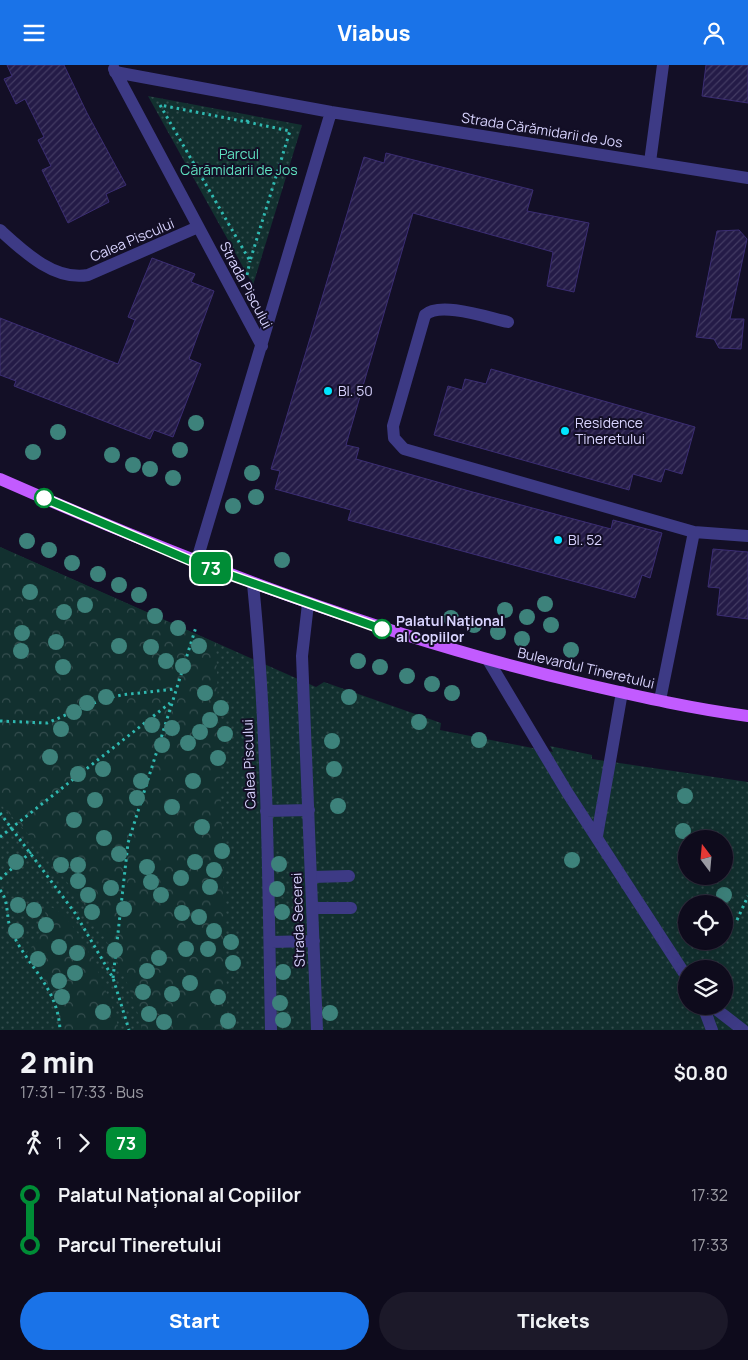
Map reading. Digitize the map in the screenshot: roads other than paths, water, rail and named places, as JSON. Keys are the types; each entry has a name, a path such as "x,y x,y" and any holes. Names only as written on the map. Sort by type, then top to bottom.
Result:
{"main road":[{"name":"Bulevardul Tineretului","path":"0,479 196,563 382,629 488,660 622,692 748,716"}],"street":[{"path":"650,162 663,65"},
{"name":"Strada Cărămidarii de Jos","path":"114,69 331,112 748,178"},
{"name":"Strada Piscului","path":"114,69 262,346 196,563"},
{"path":"262,346 331,112"},
{"name":"Calea Piscului","path":"0,230 35,260 50,268 79,276 88,275 198,227"},
{"path":"508,322 444,309 430,311 425,315 393,426 394,438 404,449 694,532 748,536"},
{"path":"660,700 694,532"},
{"name":"Calea Piscului","path":"252,584 259,647 266,811 271,1030"},
{"name":"Strada Secerei","path":"308,603 302,656 317,1030"},
{"path":"488,660 567,792 678,963"},
{"path":"597,836 622,692"},
{"path":"266,811 309,810"},
{"path":"312,877 349,876"},
{"path":"313,909 350,908"},
{"path":"270,942 314,941"},
{"path":"706,1015 712,1030"},
{"path":"724,1015 743,1030"}],"place":[{"name":"Bl. 50","path":"328,391"},
{"name":"Residence Tineretului","path":"565,431"},
{"name":"Bl. 52","path":"558,540"},
{"name":"Palatul Național al Copiilor","path":"382,629"}],"park label":[{"name":"Parcul Cărămidarii de Jos","path":"239,162"}]}
